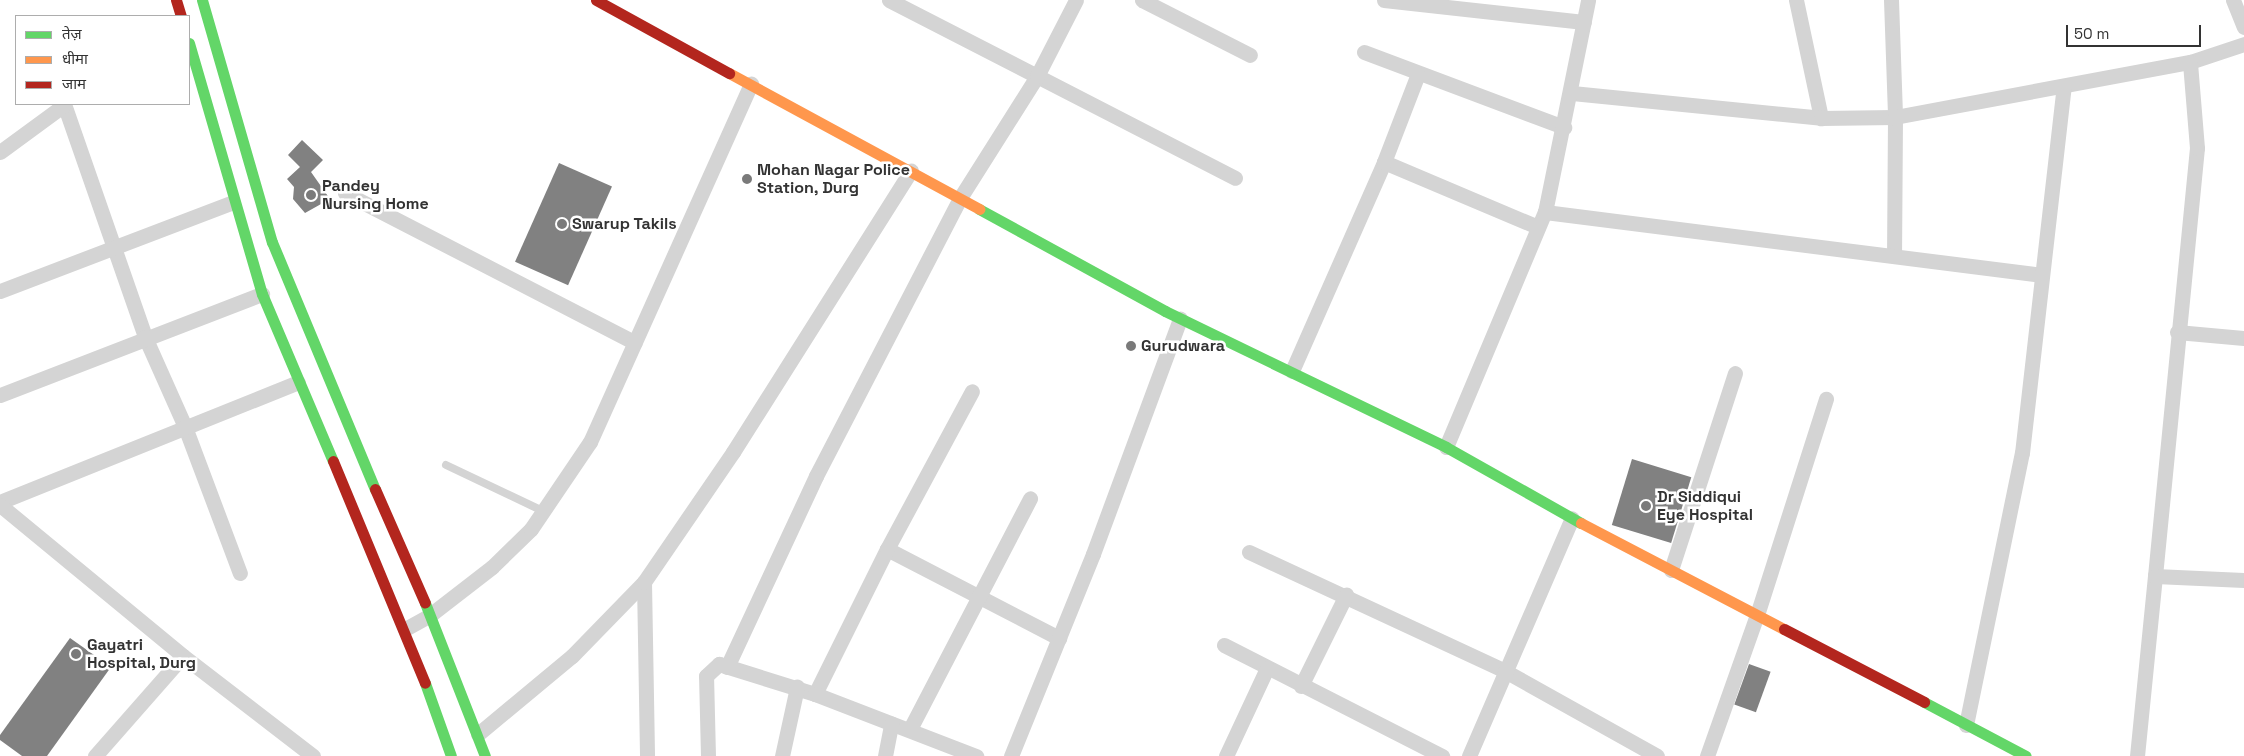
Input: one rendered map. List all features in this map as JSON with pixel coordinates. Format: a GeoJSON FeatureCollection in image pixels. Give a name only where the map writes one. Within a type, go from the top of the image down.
{"type":"FeatureCollection","features":[{"type":"Feature","properties":{"kind":"street"},"geometry":{"type":"LineString","coordinates":[[176,0],[181,15]]}},
{"type":"Feature","properties":{"kind":"street"},"geometry":{"type":"LineString","coordinates":[[202,0],[272,242],[310,338],[430,615],[485,756]]}},
{"type":"Feature","properties":{"kind":"street"},"geometry":{"type":"LineString","coordinates":[[596,0],[1210,335],[1292,371],[1446,447],[1572,518],[2026,756]]}},
{"type":"Feature","properties":{"kind":"street"},"geometry":{"type":"LineString","coordinates":[[889,0],[1235,178]]}},
{"type":"Feature","properties":{"kind":"street"},"geometry":{"type":"LineString","coordinates":[[727,667],[816,476],[960,198],[1037,76],[1076,0]]}},
{"type":"Feature","properties":{"kind":"street"},"geometry":{"type":"LineString","coordinates":[[1142,0],[1250,55]]}},
{"type":"Feature","properties":{"kind":"street"},"geometry":{"type":"LineString","coordinates":[[1384,0],[1584,22]]}},
{"type":"Feature","properties":{"kind":"street"},"geometry":{"type":"LineString","coordinates":[[1446,447],[1545,212],[1572,93],[1588,0]]}},
{"type":"Feature","properties":{"kind":"street"},"geometry":{"type":"LineString","coordinates":[[1796,0],[1821,118]]}},
{"type":"Feature","properties":{"kind":"street"},"geometry":{"type":"LineString","coordinates":[[1890,0],[1895,117],[1894,255]]}},
{"type":"Feature","properties":{"kind":"street"},"geometry":{"type":"LineString","coordinates":[[2233,0],[2244,27]]}},
{"type":"Feature","properties":{"kind":"street"},"geometry":{"type":"LineString","coordinates":[[1572,93],[1821,118],[1895,117],[2190,62],[2244,44]]}},
{"type":"Feature","properties":{"kind":"street"},"geometry":{"type":"LineString","coordinates":[[190,47],[233,202],[262,294],[405,630],[450,756]]}},
{"type":"Feature","properties":{"kind":"street"},"geometry":{"type":"LineString","coordinates":[[1364,52],[1418,74],[1564,127]]}},
{"type":"Feature","properties":{"kind":"street"},"geometry":{"type":"LineString","coordinates":[[2137,756],[2177,332],[2197,148],[2190,62]]}},
{"type":"Feature","properties":{"kind":"street"},"geometry":{"type":"LineString","coordinates":[[1292,371],[1384,162],[1418,74]]}},
{"type":"Feature","properties":{"kind":"street"},"geometry":{"type":"LineString","coordinates":[[405,630],[430,615],[492,567],[531,529],[590,442],[751,84]]}},
{"type":"Feature","properties":{"kind":"street"},"geometry":{"type":"LineString","coordinates":[[1966,725],[2022,452],[2064,86]]}},
{"type":"Feature","properties":{"kind":"street"},"geometry":{"type":"LineString","coordinates":[[0,152],[63,105]]}},
{"type":"Feature","properties":{"kind":"street"},"geometry":{"type":"LineString","coordinates":[[64,105],[145,337],[185,428],[240,573]]}},
{"type":"Feature","properties":{"kind":"street"},"geometry":{"type":"LineString","coordinates":[[1384,162],[1538,227]]}},
{"type":"Feature","properties":{"kind":"street"},"geometry":{"type":"LineString","coordinates":[[478,734],[572,656],[644,582],[733,452],[910,170]]}},
{"type":"Feature","properties":{"kind":"street"},"geometry":{"type":"LineString","coordinates":[[345,193],[635,343]]}},
{"type":"Feature","properties":{"kind":"street"},"geometry":{"type":"LineString","coordinates":[[0,291],[114,245],[233,202]]}},
{"type":"Feature","properties":{"kind":"street"},"geometry":{"type":"LineString","coordinates":[[1545,212],[2042,275]]}},
{"type":"Feature","properties":{"kind":"street"},"geometry":{"type":"LineString","coordinates":[[0,395],[145,337],[262,294]]}},
{"type":"Feature","properties":{"kind":"street"},"geometry":{"type":"LineString","coordinates":[[1011,756],[1059,638],[1180,319]]}},
{"type":"Feature","properties":{"kind":"street"},"geometry":{"type":"LineString","coordinates":[[2177,332],[2244,338]]}},
{"type":"Feature","properties":{"kind":"street"},"geometry":{"type":"LineString","coordinates":[[1671,570],[1734,373]]}},
{"type":"Feature","properties":{"kind":"street"},"geometry":{"type":"LineString","coordinates":[[298,382],[0,504],[183,656],[313,756]]}},
{"type":"Feature","properties":{"kind":"street"},"geometry":{"type":"LineString","coordinates":[[815,694],[887,549],[972,391]]}},
{"type":"Feature","properties":{"kind":"street"},"geometry":{"type":"LineString","coordinates":[[1707,756],[1757,615],[1826,399]]}},
{"type":"Feature","properties":{"kind":"street"},"geometry":{"type":"LineString","coordinates":[[910,729],[977,596],[1030,498]]}},
{"type":"Feature","properties":{"kind":"street"},"geometry":{"type":"LineString","coordinates":[[1469,756],[1572,518]]}},
{"type":"Feature","properties":{"kind":"street"},"geometry":{"type":"LineString","coordinates":[[887,549],[1059,638]]}},
{"type":"Feature","properties":{"kind":"street"},"geometry":{"type":"LineString","coordinates":[[1249,552],[1346,595],[1505,671],[1658,756]]}},
{"type":"Feature","properties":{"kind":"street"},"geometry":{"type":"LineString","coordinates":[[2155,576],[2244,580]]}},
{"type":"Feature","properties":{"kind":"street"},"geometry":{"type":"LineString","coordinates":[[644,582],[647,756]]}},
{"type":"Feature","properties":{"kind":"street"},"geometry":{"type":"LineString","coordinates":[[1300,686],[1346,595]]}},
{"type":"Feature","properties":{"kind":"street"},"geometry":{"type":"LineString","coordinates":[[1224,645],[1300,686],[1442,756]]}},
{"type":"Feature","properties":{"kind":"street"},"geometry":{"type":"LineString","coordinates":[[95,756],[183,656]]}},
{"type":"Feature","properties":{"kind":"street"},"geometry":{"type":"LineString","coordinates":[[708,756],[706,676],[711,668],[719,664],[797,687],[976,756]]}},
{"type":"Feature","properties":{"kind":"street"},"geometry":{"type":"LineString","coordinates":[[1228,755],[1267,668]]}},
{"type":"Feature","properties":{"kind":"street"},"geometry":{"type":"LineString","coordinates":[[782,756],[797,687]]}},
{"type":"Feature","properties":{"kind":"street"},"geometry":{"type":"LineString","coordinates":[[885,756],[891,724]]}},
{"type":"Feature","properties":{"kind":"lane"},"geometry":{"type":"LineString","coordinates":[[446,465],[543,511]]}},
{"type":"Feature","properties":{"kind":"building"},"geometry":{"type":"Polygon","coordinates":[[[302,140],[323,160],[311,172],[330,199],[305,213],[293,199],[294,187],[287,179],[300,167],[288,155],[302,140]]]}},
{"type":"Feature","properties":{"kind":"building","name":"Swarup Takils"},"geometry":{"type":"Polygon","coordinates":[[[559,163],[612,187],[568,285],[515,262],[559,163]]]}},
{"type":"Feature","properties":{"kind":"building"},"geometry":{"type":"Polygon","coordinates":[[[1632,459],[1691,477],[1671,543],[1612,525],[1632,459]]]}},
{"type":"Feature","properties":{"kind":"building"},"geometry":{"type":"Polygon","coordinates":[[[70,638],[111,667],[47,756],[22,756],[0,740],[0,735],[70,638]]]}},
{"type":"Feature","properties":{"kind":"building"},"geometry":{"type":"Polygon","coordinates":[[[1749,664],[1771,672],[1756,712],[1734,704],[1749,664]]]}},
{"type":"Feature","properties":{"kind":"traffic: fast"},"geometry":{"type":"LineString","coordinates":[[202,0],[272,242],[375,489]]}},
{"type":"Feature","properties":{"kind":"traffic: fast"},"geometry":{"type":"LineString","coordinates":[[190,46],[262,294],[333,461]]}},
{"type":"Feature","properties":{"kind":"traffic: fast"},"geometry":{"type":"LineString","coordinates":[[979,209],[1165,311],[1446,447],[1581,523]]}},
{"type":"Feature","properties":{"kind":"traffic: fast"},"geometry":{"type":"LineString","coordinates":[[425,603],[485,756]]}},
{"type":"Feature","properties":{"kind":"traffic: fast"},"geometry":{"type":"LineString","coordinates":[[425,683],[451,756]]}},
{"type":"Feature","properties":{"kind":"traffic: fast"},"geometry":{"type":"LineString","coordinates":[[1924,702],[2026,756]]}},
{"type":"Feature","properties":{"kind":"traffic: slow"},"geometry":{"type":"LineString","coordinates":[[729,73],[979,209]]}},
{"type":"Feature","properties":{"kind":"traffic: slow"},"geometry":{"type":"LineString","coordinates":[[1581,523],[1784,629]]}},
{"type":"Feature","properties":{"kind":"traffic: jam"},"geometry":{"type":"LineString","coordinates":[[176,0],[181,15]]}},
{"type":"Feature","properties":{"kind":"traffic: jam"},"geometry":{"type":"LineString","coordinates":[[596,0],[729,73]]}},
{"type":"Feature","properties":{"kind":"traffic: jam"},"geometry":{"type":"LineString","coordinates":[[333,461],[425,683]]}},
{"type":"Feature","properties":{"kind":"traffic: jam"},"geometry":{"type":"LineString","coordinates":[[375,489],[425,603]]}},
{"type":"Feature","properties":{"kind":"traffic: jam"},"geometry":{"type":"LineString","coordinates":[[1784,629],[1924,702]]}},
{"type":"Feature","properties":{"kind":"place","name":"Mohan Nagar Police Station, Durg"},"geometry":{"type":"Point","coordinates":[747,179]}},
{"type":"Feature","properties":{"kind":"place","name":"Pandey Nursing Home"},"geometry":{"type":"Point","coordinates":[311,195]}},
{"type":"Feature","properties":{"kind":"place","name":"Swarup Takils"},"geometry":{"type":"Point","coordinates":[562,224]}},
{"type":"Feature","properties":{"kind":"place","name":"Gurudwara"},"geometry":{"type":"Point","coordinates":[1131,346]}},
{"type":"Feature","properties":{"kind":"place","name":"Dr Siddiqui Eye Hospital"},"geometry":{"type":"Point","coordinates":[1646,506]}},
{"type":"Feature","properties":{"kind":"place","name":"Gayatri Hospital, Durg"},"geometry":{"type":"Point","coordinates":[76,654]}}]}
